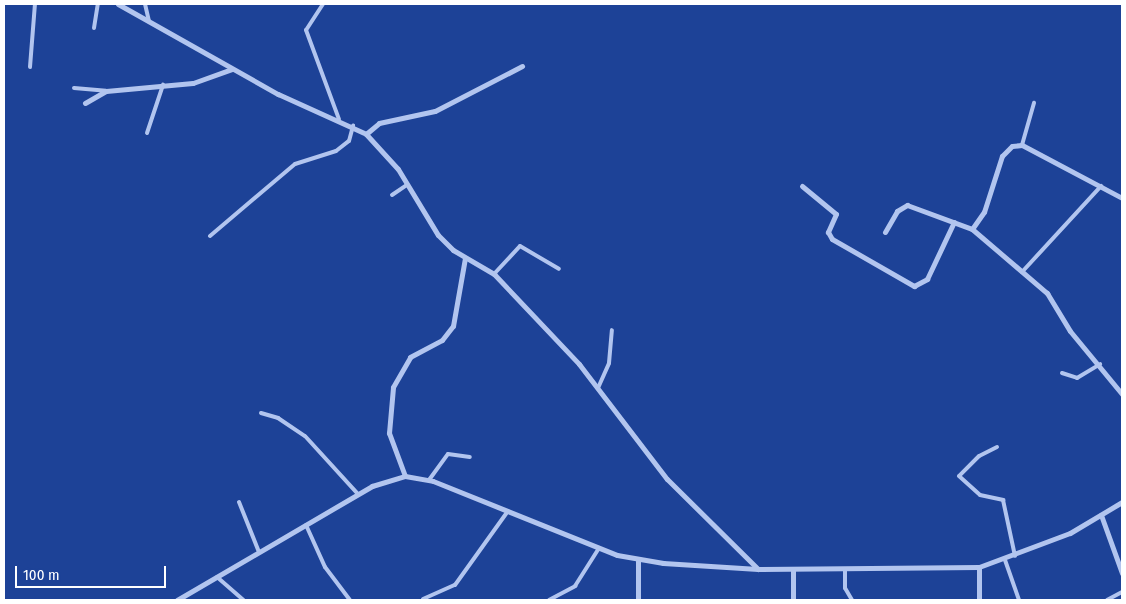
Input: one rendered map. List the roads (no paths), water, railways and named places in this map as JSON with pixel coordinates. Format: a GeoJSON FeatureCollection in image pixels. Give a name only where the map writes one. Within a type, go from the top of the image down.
{"type":"FeatureCollection","features":[{"type":"Feature","properties":{"kind":"street"},"geometry":{"type":"LineString","coordinates":[[118,4],[278,94],[340,119],[366,134],[392,162],[430,226],[465,258],[494,274],[598,388],[666,479],[758,569]]}},
{"type":"Feature","properties":{"kind":"street"},"geometry":{"type":"LineString","coordinates":[[366,134],[378,123],[435,111],[522,66]]}},
{"type":"Feature","properties":{"kind":"street"},"geometry":{"type":"LineString","coordinates":[[85,104],[106,91],[212,79],[232,68]]}},
{"type":"Feature","properties":{"kind":"street"},"geometry":{"type":"LineString","coordinates":[[972,229],[984,212],[1002,156],[1022,145],[1122,198]]}},
{"type":"Feature","properties":{"kind":"street"},"geometry":{"type":"LineString","coordinates":[[802,186],[836,214],[828,232],[832,239],[914,286],[927,279],[954,222]]}},
{"type":"Feature","properties":{"kind":"street"},"geometry":{"type":"LineString","coordinates":[[885,232],[897,211],[907,205],[972,229],[1052,299],[1070,331],[1100,364],[1122,394]]}},
{"type":"Feature","properties":{"kind":"street"},"geometry":{"type":"LineString","coordinates":[[405,476],[390,432],[396,375],[410,358],[448,334],[465,258]]}},
{"type":"Feature","properties":{"kind":"street"},"geometry":{"type":"LineString","coordinates":[[177,600],[358,494],[405,476],[429,480],[599,548],[638,561],[758,569],[979,567],[1015,556],[1101,515],[1122,502]]}},
{"type":"Feature","properties":{"kind":"street"},"geometry":{"type":"LineString","coordinates":[[1101,515],[1122,573]]}},
{"type":"Feature","properties":{"kind":"street"},"geometry":{"type":"LineString","coordinates":[[638,561],[638,600]]}},
{"type":"Feature","properties":{"kind":"street"},"geometry":{"type":"LineString","coordinates":[[979,567],[980,600]]}},
{"type":"Feature","properties":{"kind":"street"},"geometry":{"type":"LineString","coordinates":[[793,569],[793,600]]}},
{"type":"Feature","properties":{"kind":"lane"},"geometry":{"type":"LineString","coordinates":[[30,66],[35,4]]}},
{"type":"Feature","properties":{"kind":"lane"},"geometry":{"type":"LineString","coordinates":[[94,28],[98,4]]}},
{"type":"Feature","properties":{"kind":"lane"},"geometry":{"type":"LineString","coordinates":[[145,4],[150,21]]}},
{"type":"Feature","properties":{"kind":"lane"},"geometry":{"type":"LineString","coordinates":[[323,4],[306,30],[340,119]]}},
{"type":"Feature","properties":{"kind":"lane"},"geometry":{"type":"LineString","coordinates":[[147,133],[163,85]]}},
{"type":"Feature","properties":{"kind":"lane"},"geometry":{"type":"LineString","coordinates":[[74,88],[106,91]]}},
{"type":"Feature","properties":{"kind":"lane"},"geometry":{"type":"LineString","coordinates":[[1022,145],[1034,103]]}},
{"type":"Feature","properties":{"kind":"lane"},"geometry":{"type":"LineString","coordinates":[[210,236],[294,164],[336,151],[349,141],[353,126]]}},
{"type":"Feature","properties":{"kind":"lane"},"geometry":{"type":"LineString","coordinates":[[392,195],[406,185]]}},
{"type":"Feature","properties":{"kind":"lane"},"geometry":{"type":"LineString","coordinates":[[1022,272],[1101,186]]}},
{"type":"Feature","properties":{"kind":"lane"},"geometry":{"type":"LineString","coordinates":[[494,274],[520,246],[559,269]]}},
{"type":"Feature","properties":{"kind":"lane"},"geometry":{"type":"LineString","coordinates":[[598,388],[609,363],[612,330]]}},
{"type":"Feature","properties":{"kind":"lane"},"geometry":{"type":"LineString","coordinates":[[1062,373],[1077,378],[1100,364]]}},
{"type":"Feature","properties":{"kind":"lane"},"geometry":{"type":"LineString","coordinates":[[260,413],[278,418],[305,436],[358,494]]}},
{"type":"Feature","properties":{"kind":"lane"},"geometry":{"type":"LineString","coordinates":[[997,447],[979,456],[959,476],[980,495],[1003,500],[1015,556]]}},
{"type":"Feature","properties":{"kind":"lane"},"geometry":{"type":"LineString","coordinates":[[429,480],[448,454],[470,457]]}},
{"type":"Feature","properties":{"kind":"lane"},"geometry":{"type":"LineString","coordinates":[[238,502],[259,552]]}},
{"type":"Feature","properties":{"kind":"lane"},"geometry":{"type":"LineString","coordinates":[[424,599],[455,585],[508,511]]}},
{"type":"Feature","properties":{"kind":"lane"},"geometry":{"type":"LineString","coordinates":[[306,525],[325,567],[350,600]]}},
{"type":"Feature","properties":{"kind":"lane"},"geometry":{"type":"LineString","coordinates":[[549,600],[575,586],[599,548]]}},
{"type":"Feature","properties":{"kind":"lane"},"geometry":{"type":"LineString","coordinates":[[1005,560],[1019,600]]}},
{"type":"Feature","properties":{"kind":"lane"},"geometry":{"type":"LineString","coordinates":[[845,569],[845,588],[852,600]]}},
{"type":"Feature","properties":{"kind":"lane"},"geometry":{"type":"LineString","coordinates":[[217,577],[243,600]]}},
{"type":"Feature","properties":{"kind":"lane"},"geometry":{"type":"LineString","coordinates":[[1107,600],[1122,592]]}}]}
